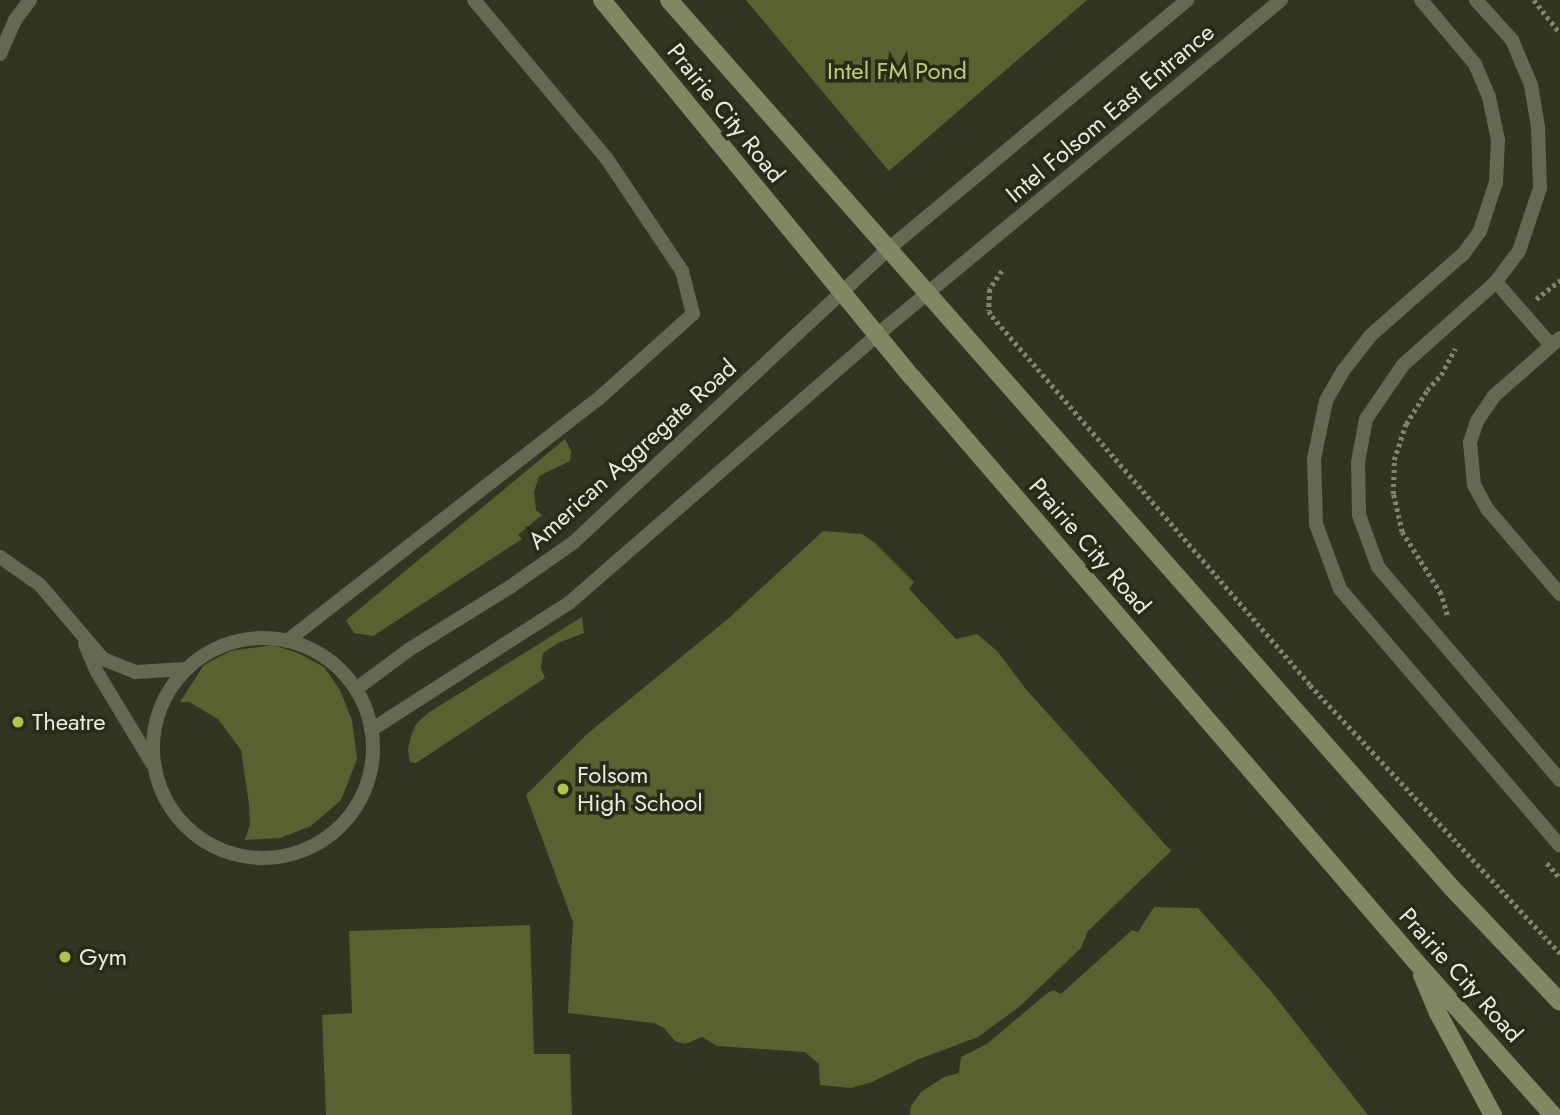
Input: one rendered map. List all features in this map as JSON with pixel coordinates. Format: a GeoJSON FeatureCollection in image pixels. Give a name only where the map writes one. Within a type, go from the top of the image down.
{"type":"FeatureCollection","features":[{"type":"Feature","properties":{"kind":"main road","name":"Prairie City Road"},"geometry":{"type":"LineString","coordinates":[[602,0],[841,293],[1417,963],[1553,1115]]}},
{"type":"Feature","properties":{"kind":"main road","name":"Prairie City Road"},"geometry":{"type":"LineString","coordinates":[[669,0],[887,251],[1451,887],[1560,1002]]}},
{"type":"Feature","properties":{"kind":"main road"},"geometry":{"type":"LineString","coordinates":[[1417,963],[1438,1013],[1493,1115]]}},
{"type":"Feature","properties":{"kind":"lane"},"geometry":{"type":"LineString","coordinates":[[0,54],[15,20],[30,0]]}},
{"type":"Feature","properties":{"kind":"lane"},"geometry":{"type":"LineString","coordinates":[[287,641],[597,400],[693,314],[682,271],[607,159],[474,0]]}},
{"type":"Feature","properties":{"kind":"lane","name":"American Aggregate Road"},"geometry":{"type":"LineString","coordinates":[[356,690],[410,649],[510,587],[575,542],[887,251],[1186,0]]}},
{"type":"Feature","properties":{"kind":"lane","name":"Intel Folsom East Entrance"},"geometry":{"type":"LineString","coordinates":[[371,730],[569,603],[877,335],[1280,0]]}},
{"type":"Feature","properties":{"kind":"lane"},"geometry":{"type":"LineString","coordinates":[[1421,0],[1475,64],[1489,97],[1498,140],[1496,181],[1480,231],[1463,254],[1371,335],[1343,371],[1326,401],[1314,459],[1316,524],[1340,589],[1560,846]]}},
{"type":"Feature","properties":{"kind":"lane"},"geometry":{"type":"LineString","coordinates":[[1476,0],[1512,40],[1531,85],[1538,127],[1540,188],[1519,251],[1496,282],[1404,365],[1366,419],[1358,462],[1359,515],[1378,567],[1560,780]]}},
{"type":"Feature","properties":{"kind":"lane"},"geometry":{"type":"LineString","coordinates":[[1496,282],[1522,312],[1556,342],[1494,396],[1477,421],[1469,442],[1474,485],[1488,510],[1560,594]]}},
{"type":"Feature","properties":{"kind":"lane"},"geometry":{"type":"LineString","coordinates":[[0,557],[40,585],[103,659],[135,672],[187,669]]}},
{"type":"Feature","properties":{"kind":"lane"},"geometry":{"type":"LineString","coordinates":[[81,633],[97,672],[155,767],[169,805],[196,835],[233,854],[274,857],[313,846],[345,822],[356,807],[370,772],[371,730],[356,690],[326,659],[287,641],[266,638],[224,646],[187,669],[168,694],[156,724],[155,767]]}},
{"type":"Feature","properties":{"kind":"path"},"geometry":{"type":"LineString","coordinates":[[1534,0],[1560,33]]}},
{"type":"Feature","properties":{"kind":"path"},"geometry":{"type":"LineString","coordinates":[[1002,271],[990,289],[989,311],[992,317],[1310,685],[1560,953]]}},
{"type":"Feature","properties":{"kind":"path"},"geometry":{"type":"LineString","coordinates":[[1522,312],[1560,280]]}},
{"type":"Feature","properties":{"kind":"green space","name":"Intel FM Pond"},"geometry":{"type":"Polygon","coordinates":[[[746,0],[1087,0],[889,171],[746,0]]]}},
{"type":"Feature","properties":{"kind":"green space"},"geometry":{"type":"Polygon","coordinates":[[[565,439],[571,451],[570,461],[539,476],[534,492],[536,510],[542,515],[518,535],[522,539],[373,636],[354,633],[346,620],[565,439]]]}},
{"type":"Feature","properties":{"kind":"green space"},"geometry":{"type":"Polygon","coordinates":[[[823,531],[862,534],[875,543],[914,582],[909,589],[956,639],[977,634],[997,651],[1025,688],[1171,851],[1088,931],[1081,948],[1019,1007],[978,1037],[919,1059],[872,1082],[851,1088],[820,1085],[819,1064],[805,1052],[717,1046],[702,1037],[685,1044],[675,1041],[664,1028],[654,1023],[568,1013],[573,922],[526,795],[586,735],[729,618],[823,531]]]}},
{"type":"Feature","properties":{"kind":"green space"},"geometry":{"type":"Polygon","coordinates":[[[582,617],[584,633],[558,643],[543,653],[541,668],[545,678],[416,763],[410,762],[408,750],[411,736],[416,724],[428,713],[582,617]]]}},
{"type":"Feature","properties":{"kind":"green space"},"geometry":{"type":"Polygon","coordinates":[[[273,645],[298,653],[324,667],[340,690],[352,720],[357,759],[341,800],[311,826],[280,838],[245,840],[250,824],[241,750],[218,719],[189,702],[180,702],[204,665],[230,651],[273,645]]]}},
{"type":"Feature","properties":{"kind":"green space"},"geometry":{"type":"Polygon","coordinates":[[[1154,907],[1198,908],[1270,990],[1368,1115],[910,1115],[911,1106],[921,1092],[944,1077],[959,1073],[961,1057],[987,1044],[1046,994],[1053,990],[1061,994],[1132,930],[1138,932],[1154,907]]]}},
{"type":"Feature","properties":{"kind":"green space"},"geometry":{"type":"Polygon","coordinates":[[[530,925],[534,1054],[570,1054],[572,1115],[326,1115],[322,1015],[352,1013],[349,931],[530,925]]]}},
{"type":"Feature","properties":{"kind":"place","name":"Theatre"},"geometry":{"type":"Point","coordinates":[18,722]}},
{"type":"Feature","properties":{"kind":"place","name":"Folsom High School"},"geometry":{"type":"Point","coordinates":[563,789]}},
{"type":"Feature","properties":{"kind":"place","name":"Gym"},"geometry":{"type":"Point","coordinates":[65,957]}}]}
